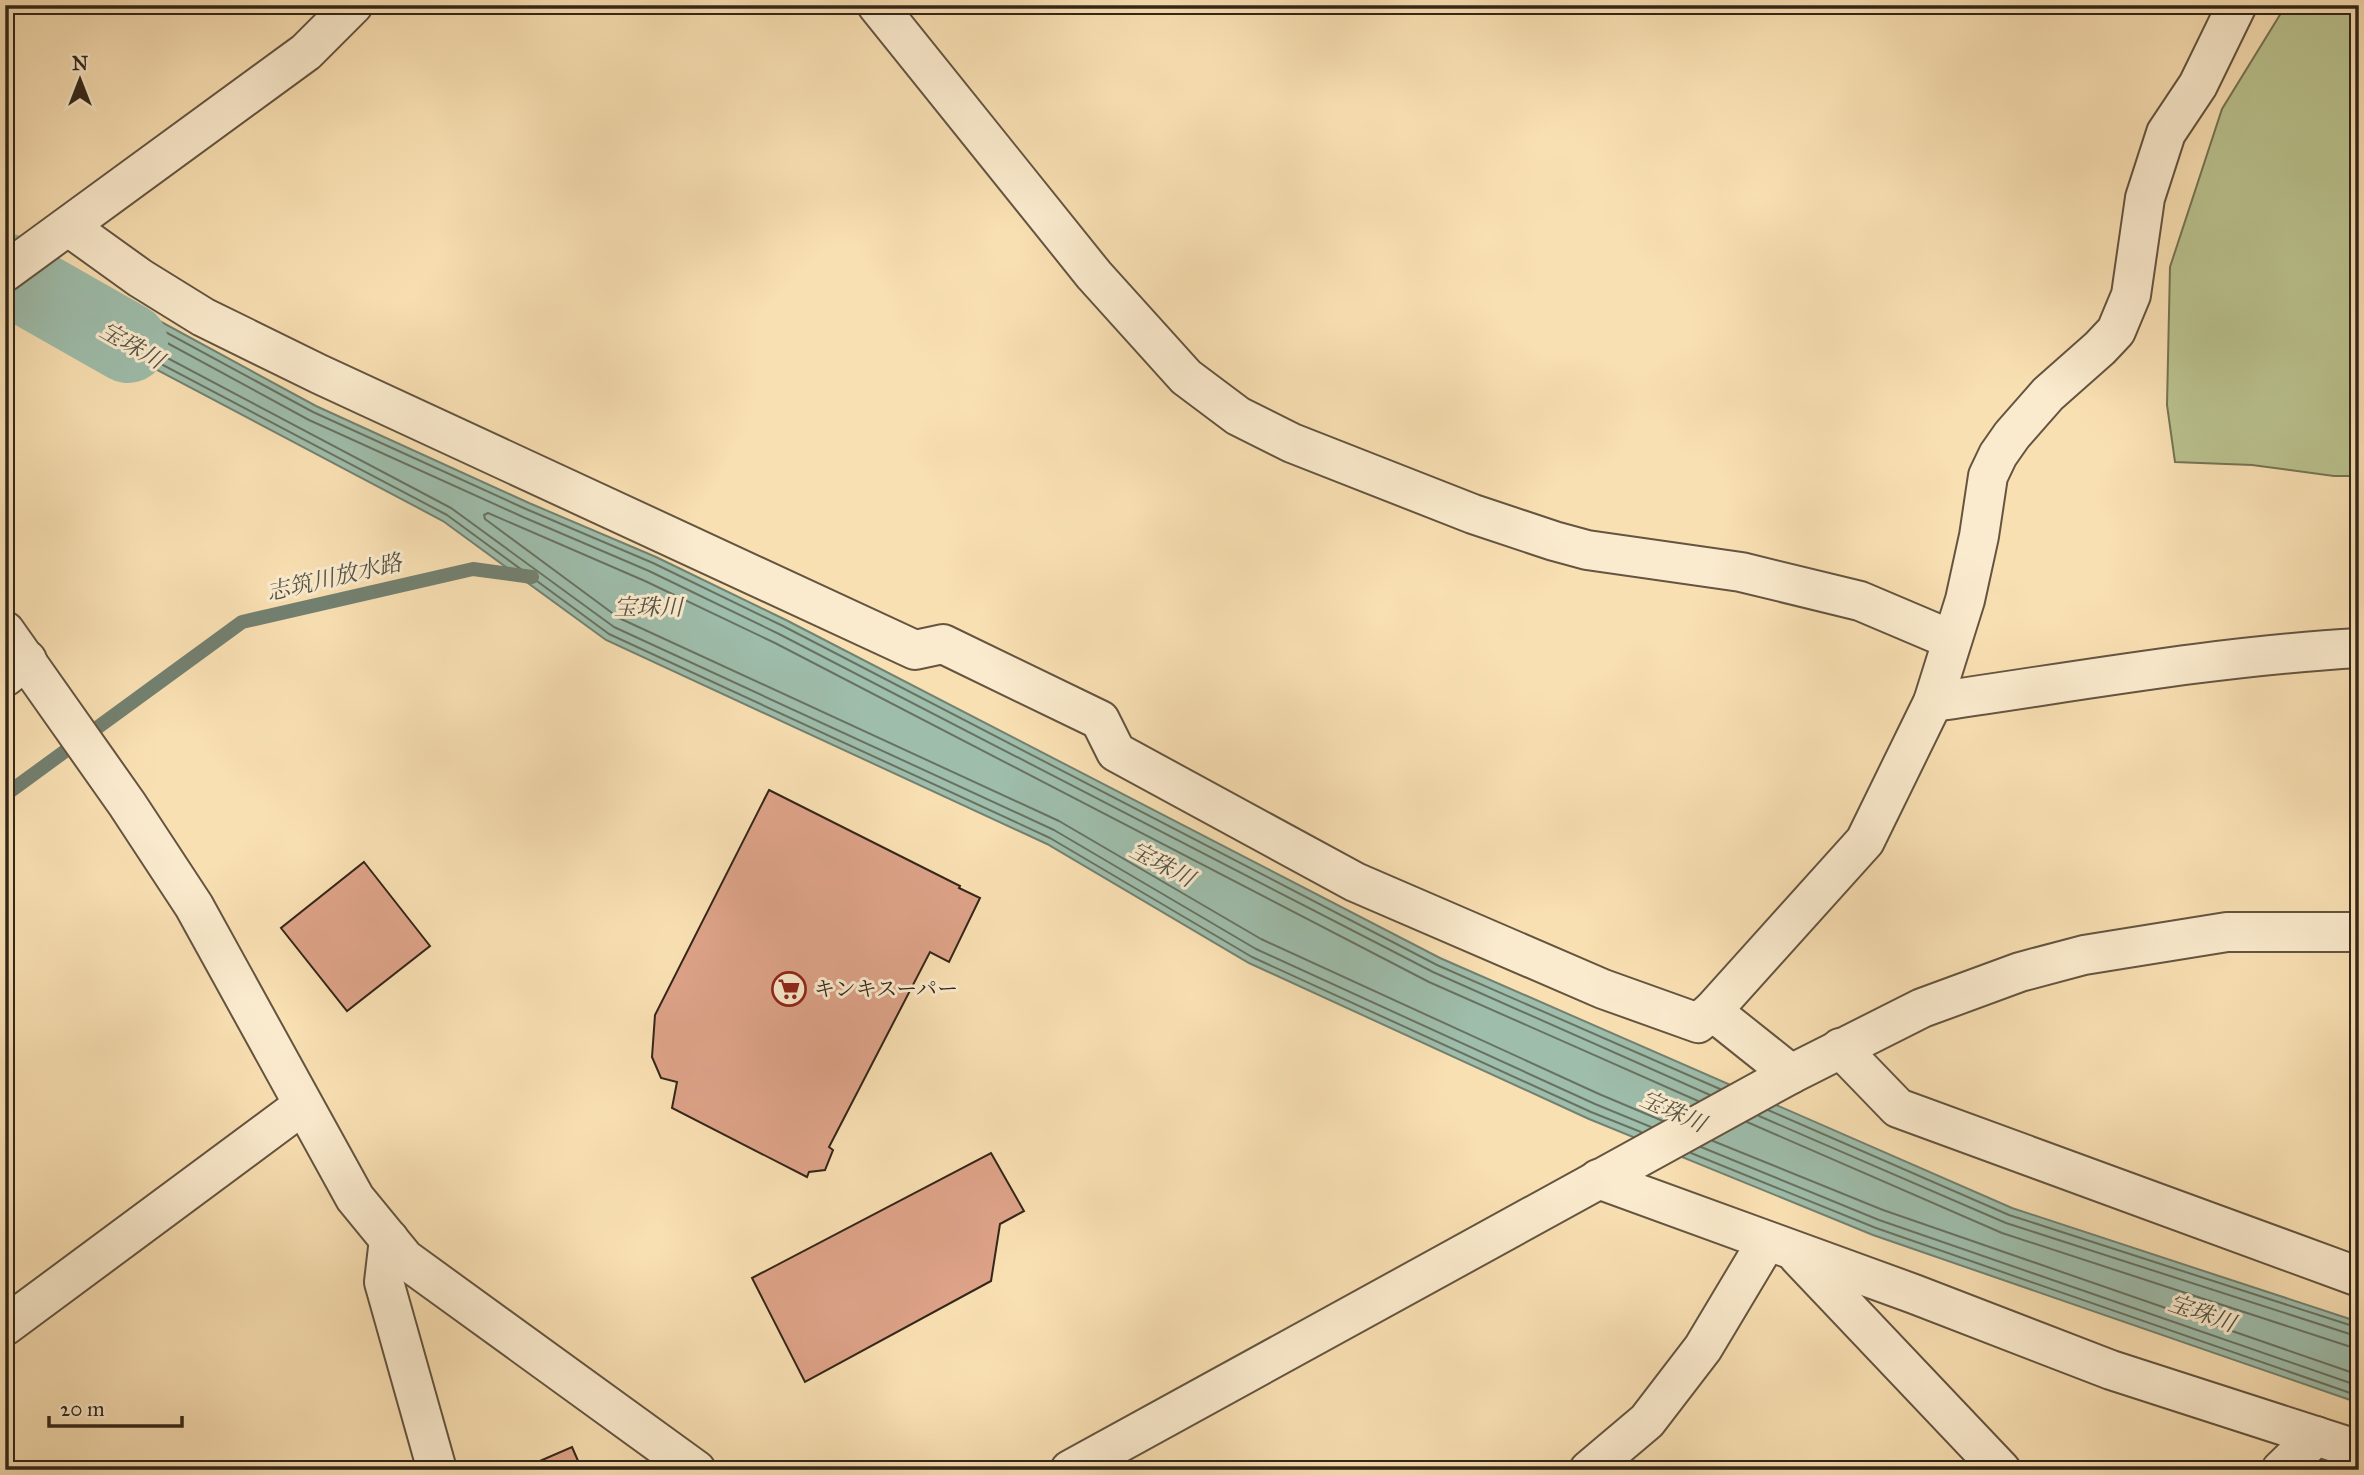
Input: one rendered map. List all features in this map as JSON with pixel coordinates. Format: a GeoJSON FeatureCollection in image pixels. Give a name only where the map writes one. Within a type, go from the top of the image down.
{"type":"FeatureCollection","features":[{"type":"Feature","properties":{"kind":"street"},"geometry":{"type":"LineString","coordinates":[[5,272],[306,52],[353,5]]}},
{"type":"Feature","properties":{"kind":"street"},"geometry":{"type":"LineString","coordinates":[[877,5],[1094,275],[1186,377],[1238,416],[1292,443],[1473,514],[1554,541],[1587,550],[1741,572],[1860,600],[1952,640]]}},
{"type":"Feature","properties":{"kind":"street"},"geometry":{"type":"LineString","coordinates":[[59,233],[203,317],[319,374],[915,650],[943,644],[1100,719],[1116,752],[1354,882],[1627,998],[1698,1023],[1712,1011],[1865,841],[1933,702],[1965,600],[1988,476],[2012,435],[2048,394],[2116,331],[2131,295],[2145,198],[2166,133],[2198,85],[2238,5]]}},
{"type":"Feature","properties":{"kind":"street"},"geometry":{"type":"LineString","coordinates":[[1933,702],[2239,659],[2359,648]]}},
{"type":"Feature","properties":{"kind":"street"},"geometry":{"type":"LineString","coordinates":[[19,662],[127,804],[194,906],[355,1198],[405,1259],[696,1470]]}},
{"type":"Feature","properties":{"kind":"street"},"geometry":{"type":"LineString","coordinates":[[1070,1470],[1791,1074],[1922,1008],[2020,972],[2084,955],[2227,932],[2359,932]]}},
{"type":"Feature","properties":{"kind":"street"},"geometry":{"type":"LineString","coordinates":[[1712,1011],[1791,1074]]}},
{"type":"Feature","properties":{"kind":"street"},"geometry":{"type":"LineString","coordinates":[[1840,1048],[1898,1108],[2359,1277]]}},
{"type":"Feature","properties":{"kind":"street"},"geometry":{"type":"LineString","coordinates":[[5,1326],[303,1105]]}},
{"type":"Feature","properties":{"kind":"street"},"geometry":{"type":"LineString","coordinates":[[1598,1179],[1914,1294],[2111,1370],[2359,1450]]}},
{"type":"Feature","properties":{"kind":"street"},"geometry":{"type":"LineString","coordinates":[[389,1239],[384,1282],[437,1470]]}},
{"type":"Feature","properties":{"kind":"street"},"geometry":{"type":"LineString","coordinates":[[1588,1470],[1647,1421],[1780,1245]]}},
{"type":"Feature","properties":{"kind":"street"},"geometry":{"type":"LineString","coordinates":[[1780,1245],[2001,1470]]}},
{"type":"Feature","properties":{"kind":"street"},"geometry":{"type":"LineString","coordinates":[[2281,1470],[2316,1436]]}},
{"type":"Feature","properties":{"kind":"green space"},"geometry":{"type":"Polygon","coordinates":[[[2286,5],[2359,5],[2359,476],[2334,476],[2252,465],[2175,462],[2167,405],[2170,267],[2222,109],[2286,5]]]}},
{"type":"Feature","properties":{"kind":"water","name":"宝珠川"},"geometry":{"type":"Polygon","coordinates":[[[62,268],[316,406],[529,503],[656,557],[786,620],[1440,958],[2012,1208],[2359,1322],[2359,1403],[1873,1235],[1589,1119],[1249,963],[1047,844],[606,640],[443,521],[17,296],[62,268]]]}},
{"type":"Feature","properties":{"kind":"building","name":"キンキスーパー"},"geometry":{"type":"Polygon","coordinates":[[[769,790],[980,898],[949,962],[930,952],[829,1147],[833,1150],[825,1170],[809,1172],[807,1177],[672,1108],[677,1082],[661,1078],[652,1057],[655,1015],[769,790]]]}},
{"type":"Feature","properties":{"kind":"building"},"geometry":{"type":"Polygon","coordinates":[[[364,862],[430,946],[347,1011],[281,928],[364,862]]]}},
{"type":"Feature","properties":{"kind":"building"},"geometry":{"type":"Polygon","coordinates":[[[991,1153],[1024,1211],[1000,1224],[991,1281],[805,1382],[752,1278],[991,1153]]]}},
{"type":"Feature","properties":{"kind":"building"},"geometry":{"type":"Polygon","coordinates":[[[572,1447],[582,1470],[519,1470],[572,1447]]]}},
{"type":"Feature","properties":{"kind":"waterway","name":"宝珠川"},"geometry":{"type":"LineString","coordinates":[[5,273],[128,343]]}},
{"type":"Feature","properties":{"kind":"waterway","name":"志筑川放水路"},"geometry":{"type":"LineString","coordinates":[[5,795],[242,622],[473,569],[532,577]]}},
{"type":"Feature","properties":{"kind":"place","name":"キンキスーパー"},"geometry":{"type":"Point","coordinates":[789,989]}}]}
